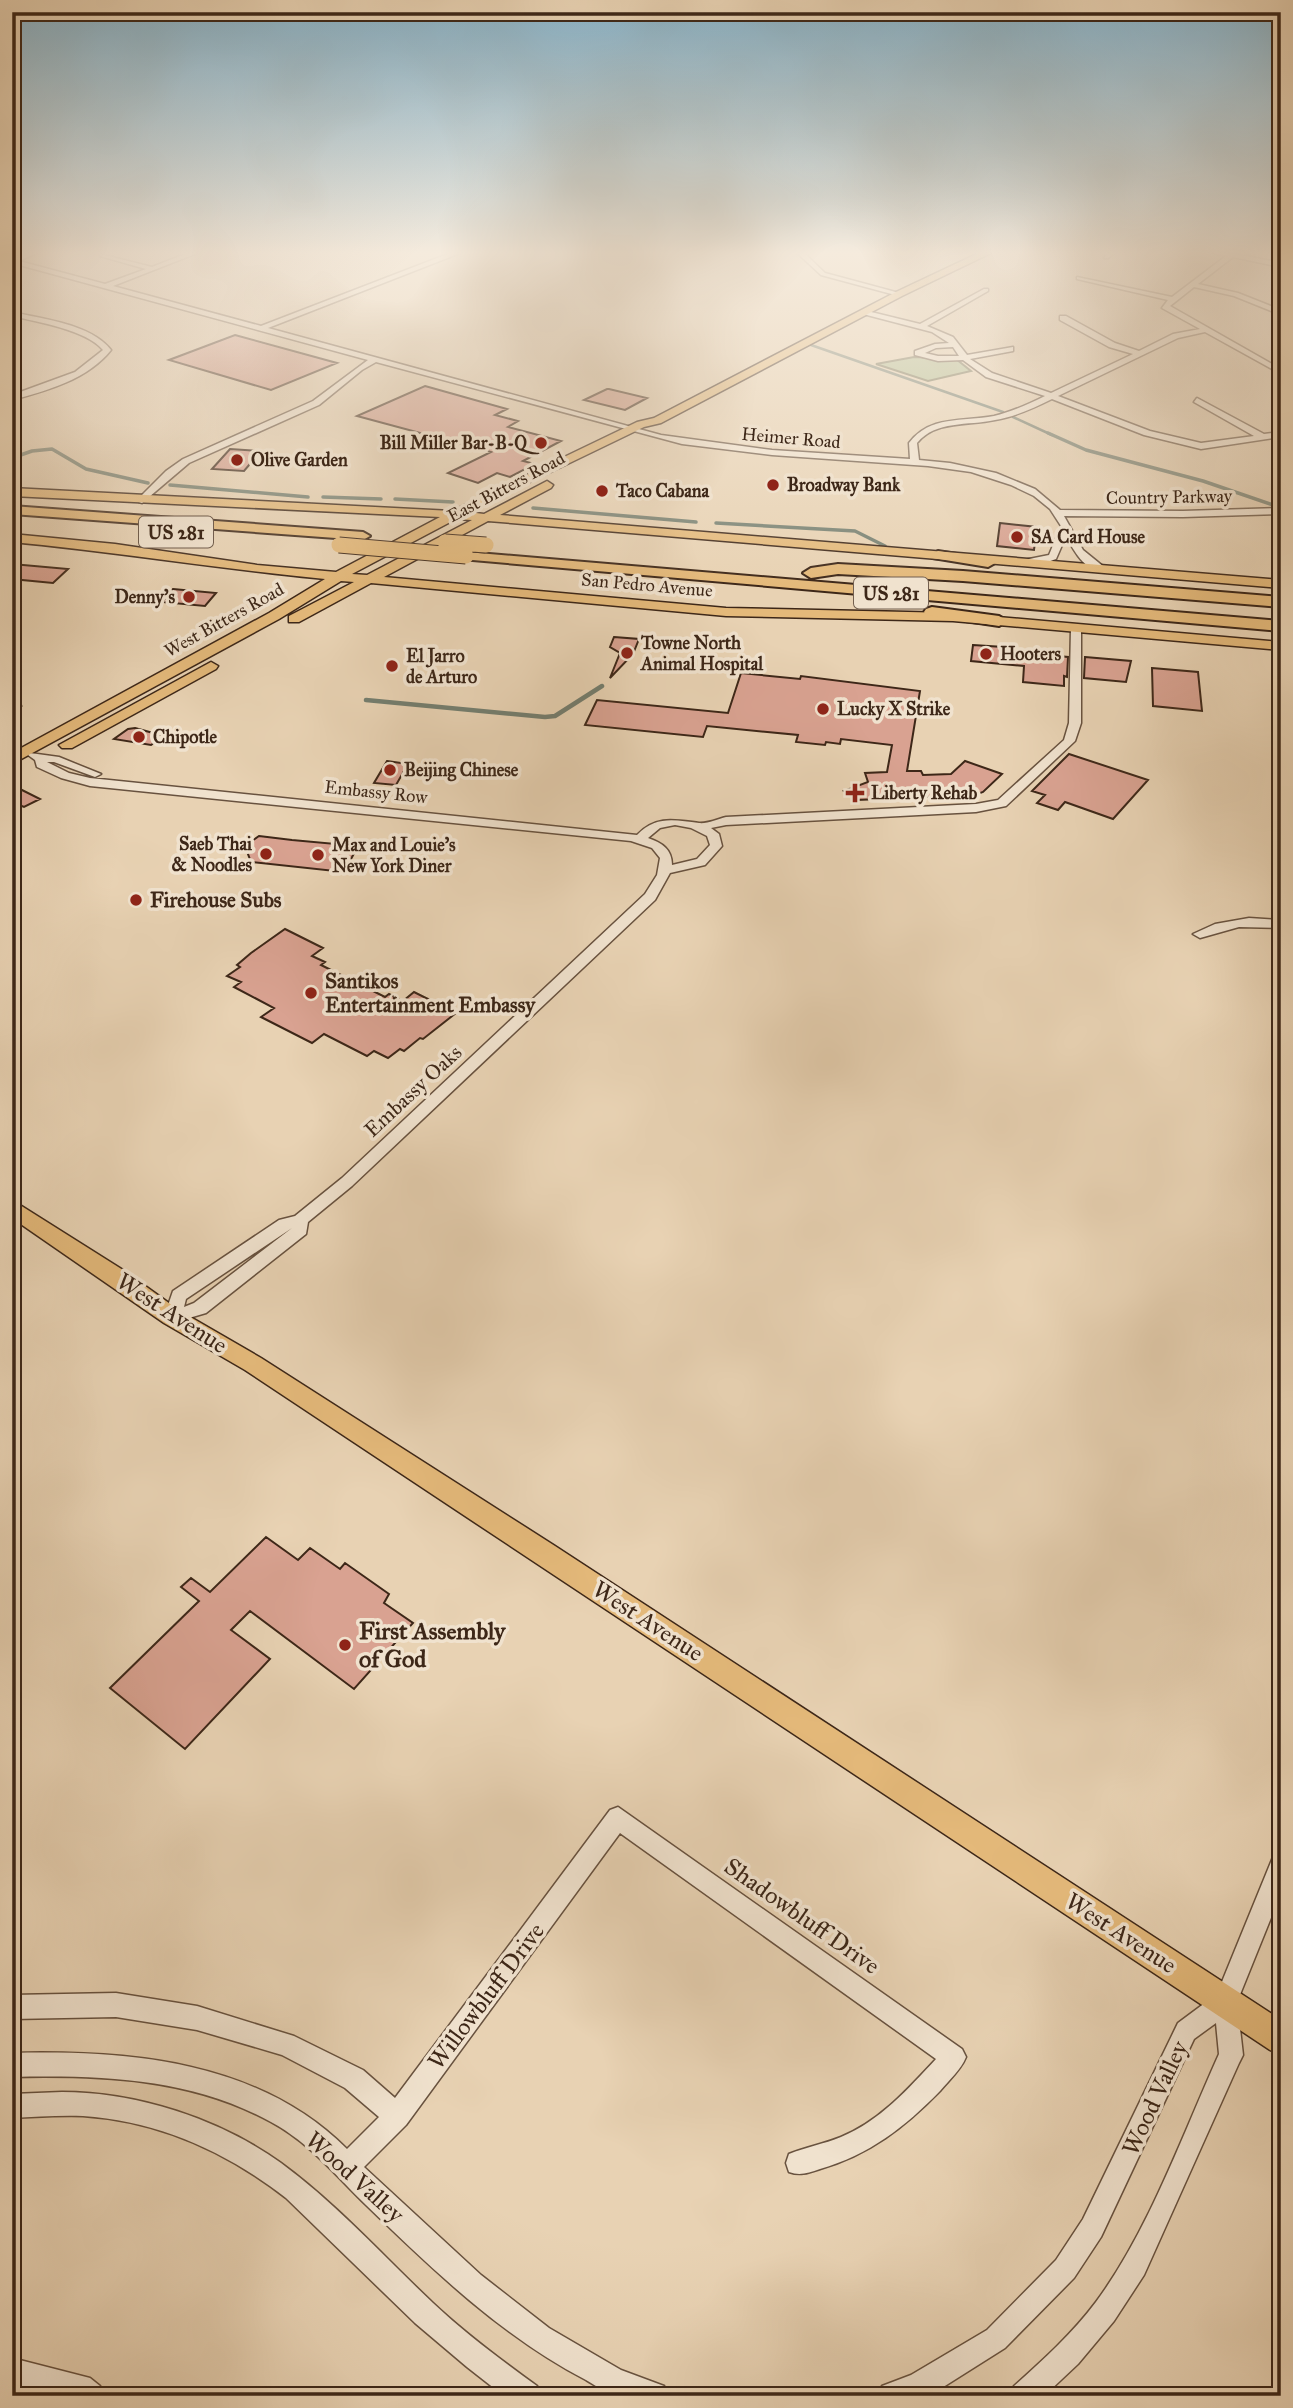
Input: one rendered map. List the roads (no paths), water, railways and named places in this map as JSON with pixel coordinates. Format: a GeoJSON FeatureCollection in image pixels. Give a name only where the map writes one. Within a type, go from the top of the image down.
{"type":"FeatureCollection","features":[{"type":"Feature","properties":{"kind":"highway"},"geometry":{"type":"LineString","coordinates":[[12,494],[226,526]]}},
{"type":"Feature","properties":{"kind":"highway","name":"US 281"},"geometry":{"type":"LineString","coordinates":[[12,510],[486,545],[1281,613]]}},
{"type":"Feature","properties":{"kind":"highway","name":"US 281"},"geometry":{"type":"LineString","coordinates":[[12,519],[1281,626]]}},
{"type":"Feature","properties":{"kind":"highway"},"geometry":{"type":"LineString","coordinates":[[937,555],[971,562],[1281,595]]}},
{"type":"Feature","properties":{"kind":"highway"},"geometry":{"type":"LineString","coordinates":[[500,559],[586,572],[999,621]]}},
{"type":"Feature","properties":{"kind":"highway"},"geometry":{"type":"LineString","coordinates":[[811,573],[838,569],[963,576],[1281,602]]}},
{"type":"Feature","properties":{"kind":"main road","name":"East Bitters Road"},"geometry":{"type":"LineString","coordinates":[[455,515],[630,429],[657,421],[769,362]]}},
{"type":"Feature","properties":{"kind":"main road","name":"East Bitters Road"},"geometry":{"type":"LineString","coordinates":[[369,579],[644,433],[657,421]]}},
{"type":"Feature","properties":{"kind":"main road"},"geometry":{"type":"LineString","coordinates":[[12,494],[398,510],[1281,584]]}},
{"type":"Feature","properties":{"kind":"main road"},"geometry":{"type":"LineString","coordinates":[[519,500],[517,508],[521,513],[542,522]]}},
{"type":"Feature","properties":{"kind":"main road"},"geometry":{"type":"LineString","coordinates":[[257,569],[314,569],[341,563],[411,527],[414,517],[398,510]]}},
{"type":"Feature","properties":{"kind":"main road","name":"West Bitters Road"},"geometry":{"type":"LineString","coordinates":[[19,755],[455,515]]}},
{"type":"Feature","properties":{"kind":"main road"},"geometry":{"type":"LineString","coordinates":[[473,589],[461,583],[429,579],[421,574],[421,568],[489,528],[542,522]]}},
{"type":"Feature","properties":{"kind":"main road","name":"San Pedro Avenue"},"geometry":{"type":"LineString","coordinates":[[12,538],[103,547],[257,569],[753,613],[918,615],[1281,646]]}},
{"type":"Feature","properties":{"kind":"main road"},"geometry":{"type":"LineString","coordinates":[[257,569],[282,574],[299,583],[302,594],[294,604]]}},
{"type":"Feature","properties":{"kind":"main road","name":"West Bitters Road"},"geometry":{"type":"LineString","coordinates":[[12,772],[41,759],[369,579]]}},
{"type":"Feature","properties":{"kind":"main road","name":"West Avenue"},"geometry":{"type":"LineString","coordinates":[[12,1208],[172,1317],[253,1364],[546,1554],[1281,2039]]}},
{"type":"Feature","properties":{"kind":"street"},"geometry":{"type":"LineString","coordinates":[[12,398],[78,373],[97,362]]}},
{"type":"Feature","properties":{"kind":"street"},"geometry":{"type":"LineString","coordinates":[[142,500],[177,465],[316,403],[335,391],[357,368],[368,362]]}},
{"type":"Feature","properties":{"kind":"street","name":"Heimer Road"},"geometry":{"type":"LineString","coordinates":[[387,362],[693,444],[839,458],[915,460],[961,467],[1001,478],[1037,494],[1059,513]]}},
{"type":"Feature","properties":{"kind":"street"},"geometry":{"type":"LineString","coordinates":[[971,362],[989,375],[1134,429],[1201,446],[1281,434]]}},
{"type":"Feature","properties":{"kind":"street"},"geometry":{"type":"LineString","coordinates":[[915,460],[913,443],[931,427],[1014,413],[1124,362]]}},
{"type":"Feature","properties":{"kind":"street"},"geometry":{"type":"LineString","coordinates":[[1263,362],[1281,372]]}},
{"type":"Feature","properties":{"kind":"street"},"geometry":{"type":"LineString","coordinates":[[1197,400],[1263,437]]}},
{"type":"Feature","properties":{"kind":"street","name":"Country Parkway"},"geometry":{"type":"LineString","coordinates":[[1059,513],[1281,511]]}},
{"type":"Feature","properties":{"kind":"street"},"geometry":{"type":"LineString","coordinates":[[1059,513],[1080,556],[1101,569]]}},
{"type":"Feature","properties":{"kind":"street"},"geometry":{"type":"LineString","coordinates":[[1027,562],[1040,562],[1053,557],[1065,528]]}},
{"type":"Feature","properties":{"kind":"street"},"geometry":{"type":"LineString","coordinates":[[701,827],[726,821],[976,808],[1002,803],[1069,741],[1075,723],[1076,628]]}},
{"type":"Feature","properties":{"kind":"street","name":"Embassy Row"},"geometry":{"type":"LineString","coordinates":[[19,755],[41,759],[41,765],[49,770],[90,782],[640,839]]}},
{"type":"Feature","properties":{"kind":"street"},"geometry":{"type":"LineString","coordinates":[[684,822],[713,834],[716,846],[711,855],[701,862],[667,870],[664,852],[654,843],[640,839],[653,827],[664,823],[684,822]]}},
{"type":"Feature","properties":{"kind":"street","name":"Embassy Oaks"},"geometry":{"type":"LineString","coordinates":[[172,1317],[200,1308],[300,1230],[300,1220],[347,1182],[650,897],[667,870]]}},
{"type":"Feature","properties":{"kind":"street"},"geometry":{"type":"LineString","coordinates":[[1200,934],[1220,925],[1246,921],[1281,924]]}},
{"type":"Feature","properties":{"kind":"street","name":"Shadowbluff Drive"},"geometry":{"type":"LineString","coordinates":[[618,1818],[954,2057],[899,2116],[879,2132],[834,2154],[799,2163]]}},
{"type":"Feature","properties":{"kind":"street","name":"Willowbluff Drive"},"geometry":{"type":"LineString","coordinates":[[347,2167],[397,2116],[618,1818]]}},
{"type":"Feature","properties":{"kind":"street"},"geometry":{"type":"LineString","coordinates":[[1024,2396],[1069,2355],[1105,2312],[1135,2266],[1231,2055],[1225,2002],[1281,1865]]}},
{"type":"Feature","properties":{"kind":"street","name":"Wood Valley"},"geometry":{"type":"LineString","coordinates":[[892,2396],[921,2391],[996,2339],[1065,2269],[1092,2228],[1186,2031],[1225,2002]]}},
{"type":"Feature","properties":{"kind":"street"},"geometry":{"type":"LineString","coordinates":[[12,2007],[116,2005],[197,2018],[286,2044],[354,2079],[397,2116]]}},
{"type":"Feature","properties":{"kind":"street","name":"Wood Valley"},"geometry":{"type":"LineString","coordinates":[[12,2066],[137,2066],[186,2076],[233,2091],[273,2110],[316,2137],[487,2296],[541,2340],[585,2367],[654,2396]]}},
{"type":"Feature","properties":{"kind":"street"},"geometry":{"type":"LineString","coordinates":[[12,2106],[91,2105],[163,2121],[229,2147],[269,2170],[307,2200],[448,2334],[527,2396]]}},
{"type":"Feature","properties":{"kind":"street"},"geometry":{"type":"LineString","coordinates":[[12,2371],[80,2388],[90,2396]]}},
{"type":"Feature","properties":{"kind":"waterway"},"geometry":{"type":"LineString","coordinates":[[861,362],[1003,412]]}},
{"type":"Feature","properties":{"kind":"waterway"},"geometry":{"type":"LineString","coordinates":[[1013,417],[1052,435]]}},
{"type":"Feature","properties":{"kind":"waterway"},"geometry":{"type":"LineString","coordinates":[[1048,433],[1086,450],[1203,481],[1273,505]]}},
{"type":"Feature","properties":{"kind":"waterway"},"geometry":{"type":"LineString","coordinates":[[12,458],[32,451],[52,449],[86,469],[148,483]]}},
{"type":"Feature","properties":{"kind":"waterway"},"geometry":{"type":"LineString","coordinates":[[170,485],[308,497]]}},
{"type":"Feature","properties":{"kind":"waterway"},"geometry":{"type":"LineString","coordinates":[[323,497],[381,499]]}},
{"type":"Feature","properties":{"kind":"waterway"},"geometry":{"type":"LineString","coordinates":[[395,499],[453,502]]}},
{"type":"Feature","properties":{"kind":"waterway"},"geometry":{"type":"LineString","coordinates":[[533,508],[696,522]]}},
{"type":"Feature","properties":{"kind":"waterway"},"geometry":{"type":"LineString","coordinates":[[716,523],[855,531],[885,546]]}},
{"type":"Feature","properties":{"kind":"waterway"},"geometry":{"type":"LineString","coordinates":[[366,700],[545,717],[555,716],[602,686]]}},
{"type":"Feature","properties":{"kind":"place","name":"Bill Miller Bar-B-Q"},"geometry":{"type":"Point","coordinates":[541,443]}},
{"type":"Feature","properties":{"kind":"place","name":"Olive Garden"},"geometry":{"type":"Point","coordinates":[237,460]}},
{"type":"Feature","properties":{"kind":"place","name":"Broadway Bank"},"geometry":{"type":"Point","coordinates":[773,485]}},
{"type":"Feature","properties":{"kind":"place","name":"Taco Cabana"},"geometry":{"type":"Point","coordinates":[602,491]}},
{"type":"Feature","properties":{"kind":"place","name":"SA Card House"},"geometry":{"type":"Point","coordinates":[1017,537]}},
{"type":"Feature","properties":{"kind":"place","name":"Denny's"},"geometry":{"type":"Point","coordinates":[189,597]}},
{"type":"Feature","properties":{"kind":"place","name":"Towne North Animal Hospital"},"geometry":{"type":"Point","coordinates":[627,653]}},
{"type":"Feature","properties":{"kind":"place","name":"Hooters"},"geometry":{"type":"Point","coordinates":[986,654]}},
{"type":"Feature","properties":{"kind":"place","name":"El Jarro de Arturo"},"geometry":{"type":"Point","coordinates":[392,666]}},
{"type":"Feature","properties":{"kind":"place","name":"Lucky X Strike"},"geometry":{"type":"Point","coordinates":[823,709]}},
{"type":"Feature","properties":{"kind":"place","name":"Chipotle"},"geometry":{"type":"Point","coordinates":[139,737]}},
{"type":"Feature","properties":{"kind":"place","name":"Beijing Chinese"},"geometry":{"type":"Point","coordinates":[390,770]}},
{"type":"Feature","properties":{"kind":"place","name":"Liberty Rehab"},"geometry":{"type":"Point","coordinates":[855,793]}},
{"type":"Feature","properties":{"kind":"place","name":"Saeb Thai & Noodles"},"geometry":{"type":"Point","coordinates":[266,854]}},
{"type":"Feature","properties":{"kind":"place","name":"Max and Louie's New York Diner"},"geometry":{"type":"Point","coordinates":[318,855]}},
{"type":"Feature","properties":{"kind":"place","name":"Firehouse Subs"},"geometry":{"type":"Point","coordinates":[136,900]}},
{"type":"Feature","properties":{"kind":"place","name":"Santikos Entertainment Embassy"},"geometry":{"type":"Point","coordinates":[311,993]}},
{"type":"Feature","properties":{"kind":"place","name":"First Assembly of God"},"geometry":{"type":"Point","coordinates":[345,1645]}}]}
